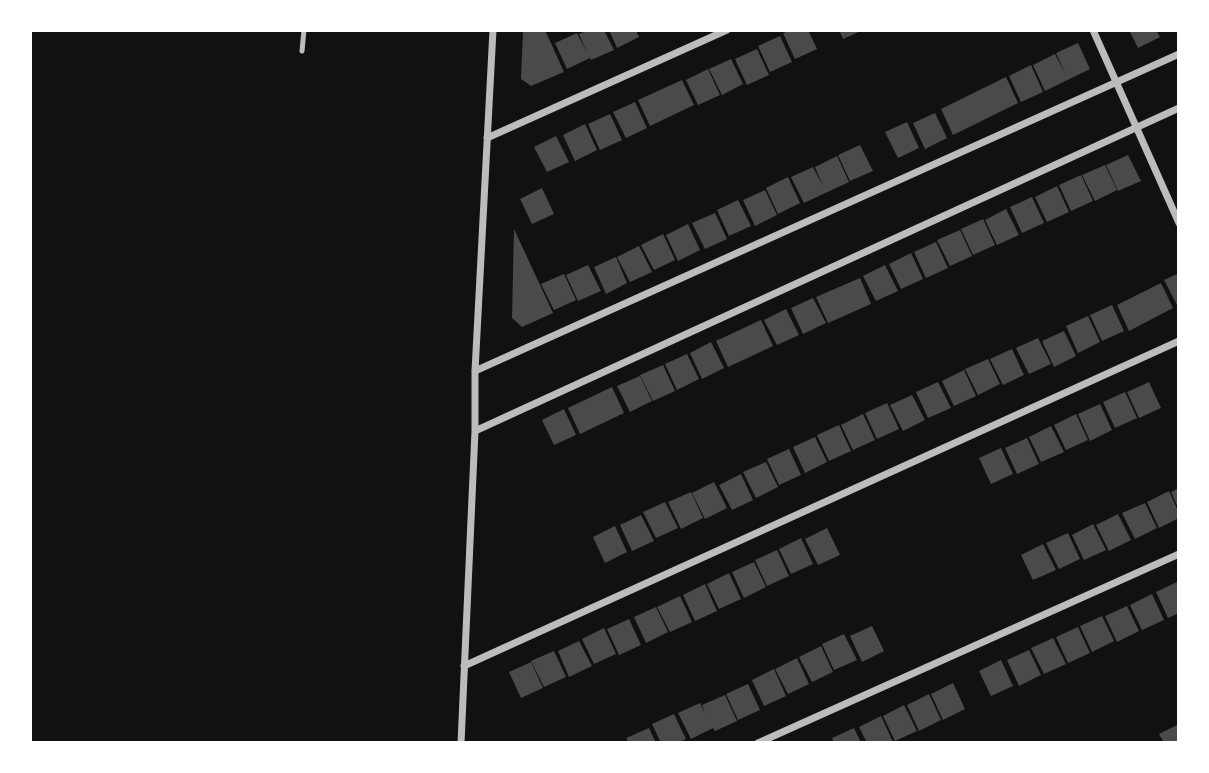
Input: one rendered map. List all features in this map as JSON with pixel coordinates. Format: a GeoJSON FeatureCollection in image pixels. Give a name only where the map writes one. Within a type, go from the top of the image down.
{"type":"FeatureCollection","features":[{"type":"Feature","properties":{"kind":"street"},"geometry":{"type":"LineString","coordinates":[[461,743],[475,431],[475,371],[493,30]]}},
{"type":"Feature","properties":{"kind":"street"},"geometry":{"type":"LineString","coordinates":[[487,138],[727,30]]}},
{"type":"Feature","properties":{"kind":"street"},"geometry":{"type":"LineString","coordinates":[[1093,30],[1179,223]]}},
{"type":"Feature","properties":{"kind":"street"},"geometry":{"type":"LineString","coordinates":[[475,371],[1179,54]]}},
{"type":"Feature","properties":{"kind":"street"},"geometry":{"type":"LineString","coordinates":[[475,431],[1179,108]]}},
{"type":"Feature","properties":{"kind":"street"},"geometry":{"type":"LineString","coordinates":[[464,666],[1179,341]]}},
{"type":"Feature","properties":{"kind":"street"},"geometry":{"type":"LineString","coordinates":[[758,743],[1179,554]]}},
{"type":"Feature","properties":{"kind":"lane"},"geometry":{"type":"LineString","coordinates":[[302,51],[304,30]]}},
{"type":"Feature","properties":{"kind":"building"},"geometry":{"type":"Polygon","coordinates":[[[523,30],[545,30],[564,72],[531,86],[521,79],[523,30]]]}},
{"type":"Feature","properties":{"kind":"building"},"geometry":{"type":"Polygon","coordinates":[[[589,30],[604,30],[614,50],[567,69],[555,43],[577,33],[587,53],[579,34],[589,30]]]}},
{"type":"Feature","properties":{"kind":"building"},"geometry":{"type":"Polygon","coordinates":[[[609,30],[636,30],[639,37],[617,48],[609,30]]]}},
{"type":"Feature","properties":{"kind":"building"},"geometry":{"type":"Polygon","coordinates":[[[808,30],[817,49],[795,59],[783,33],[808,30]]]}},
{"type":"Feature","properties":{"kind":"building"},"geometry":{"type":"Polygon","coordinates":[[[839,30],[863,30],[843,39],[839,30]]]}},
{"type":"Feature","properties":{"kind":"building"},"geometry":{"type":"Polygon","coordinates":[[[1129,30],[1156,30],[1160,37],[1138,48],[1129,30]]]}},
{"type":"Feature","properties":{"kind":"building"},"geometry":{"type":"Polygon","coordinates":[[[780,36],[792,62],[770,72],[758,46],[780,36]]]}},
{"type":"Feature","properties":{"kind":"building"},"geometry":{"type":"Polygon","coordinates":[[[1078,43],[1090,69],[1045,91],[1033,65],[1055,54],[1066,75],[1056,53],[1078,43]]]}},
{"type":"Feature","properties":{"kind":"building"},"geometry":{"type":"Polygon","coordinates":[[[757,49],[769,75],[747,85],[735,59],[757,49]]]}},
{"type":"Feature","properties":{"kind":"building"},"geometry":{"type":"Polygon","coordinates":[[[731,59],[743,84],[722,95],[709,69],[731,59]]]}},
{"type":"Feature","properties":{"kind":"building"},"geometry":{"type":"Polygon","coordinates":[[[1031,65],[1043,92],[1021,102],[1009,76],[1031,65]]]}},
{"type":"Feature","properties":{"kind":"building"},"geometry":{"type":"Polygon","coordinates":[[[708,69],[720,95],[698,105],[686,80],[708,69]]]}},
{"type":"Feature","properties":{"kind":"building"},"geometry":{"type":"Polygon","coordinates":[[[1006,77],[1018,103],[953,135],[941,109],[1006,77]]]}},
{"type":"Feature","properties":{"kind":"building"},"geometry":{"type":"Polygon","coordinates":[[[682,80],[694,105],[650,126],[638,100],[682,80]]]}},
{"type":"Feature","properties":{"kind":"building"},"geometry":{"type":"Polygon","coordinates":[[[635,102],[647,128],[626,138],[613,112],[635,102]]]}},
{"type":"Feature","properties":{"kind":"building"},"geometry":{"type":"Polygon","coordinates":[[[935,113],[947,138],[925,149],[913,123],[935,113]]]}},
{"type":"Feature","properties":{"kind":"building"},"geometry":{"type":"Polygon","coordinates":[[[610,114],[622,140],[600,150],[588,124],[610,114]]]}},
{"type":"Feature","properties":{"kind":"building"},"geometry":{"type":"Polygon","coordinates":[[[907,122],[919,148],[898,158],[885,132],[907,122]]]}},
{"type":"Feature","properties":{"kind":"building"},"geometry":{"type":"Polygon","coordinates":[[[585,124],[597,150],[575,161],[563,135],[585,124]]]}},
{"type":"Feature","properties":{"kind":"building"},"geometry":{"type":"Polygon","coordinates":[[[556,136],[569,162],[547,172],[534,147],[556,136]]]}},
{"type":"Feature","properties":{"kind":"building"},"geometry":{"type":"Polygon","coordinates":[[[860,145],[873,171],[850,181],[838,155],[860,145]]]}},
{"type":"Feature","properties":{"kind":"building"},"geometry":{"type":"Polygon","coordinates":[[[1128,155],[1141,181],[1118,191],[1106,165],[1128,155]]]}},
{"type":"Feature","properties":{"kind":"building"},"geometry":{"type":"Polygon","coordinates":[[[837,156],[849,182],[804,203],[791,177],[813,167],[823,186],[815,167],[837,156]]]}},
{"type":"Feature","properties":{"kind":"building"},"geometry":{"type":"Polygon","coordinates":[[[1105,165],[1117,190],[1095,201],[1082,175],[1105,165]]]}},
{"type":"Feature","properties":{"kind":"building"},"geometry":{"type":"Polygon","coordinates":[[[1081,175],[1093,201],[1071,211],[1059,185],[1081,175]]]}},
{"type":"Feature","properties":{"kind":"building"},"geometry":{"type":"Polygon","coordinates":[[[788,177],[800,203],[778,214],[766,188],[788,177]]]}},
{"type":"Feature","properties":{"kind":"building"},"geometry":{"type":"Polygon","coordinates":[[[1057,186],[1069,212],[1047,222],[1035,197],[1057,186]]]}},
{"type":"Feature","properties":{"kind":"building"},"geometry":{"type":"Polygon","coordinates":[[[542,188],[554,214],[532,224],[520,199],[542,188]]]}},
{"type":"Feature","properties":{"kind":"building"},"geometry":{"type":"Polygon","coordinates":[[[765,190],[777,215],[755,226],[743,200],[765,190]]]}},
{"type":"Feature","properties":{"kind":"building"},"geometry":{"type":"Polygon","coordinates":[[[1032,197],[1044,223],[1022,233],[1010,207],[1032,197]]]}},
{"type":"Feature","properties":{"kind":"building"},"geometry":{"type":"Polygon","coordinates":[[[738,200],[751,226],[729,236],[717,210],[738,200]]]}},
{"type":"Feature","properties":{"kind":"building"},"geometry":{"type":"Polygon","coordinates":[[[1006,209],[1019,235],[997,245],[985,220],[1006,209]]]}},
{"type":"Feature","properties":{"kind":"building"},"geometry":{"type":"Polygon","coordinates":[[[715,213],[727,239],[705,249],[692,223],[715,213]]]}},
{"type":"Feature","properties":{"kind":"building"},"geometry":{"type":"Polygon","coordinates":[[[983,219],[995,245],[973,255],[961,229],[983,219]]]}},
{"type":"Feature","properties":{"kind":"building"},"geometry":{"type":"Polygon","coordinates":[[[688,224],[700,250],[678,261],[666,235],[688,224]]]}},
{"type":"Feature","properties":{"kind":"building"},"geometry":{"type":"Polygon","coordinates":[[[514,229],[553,313],[522,327],[512,318],[514,229]]]}},
{"type":"Feature","properties":{"kind":"building"},"geometry":{"type":"Polygon","coordinates":[[[960,230],[972,256],[950,266],[937,240],[960,230]]]}},
{"type":"Feature","properties":{"kind":"building"},"geometry":{"type":"Polygon","coordinates":[[[663,234],[675,260],[654,270],[641,245],[663,234]]]}},
{"type":"Feature","properties":{"kind":"building"},"geometry":{"type":"Polygon","coordinates":[[[936,242],[948,268],[926,278],[914,252],[936,242]]]}},
{"type":"Feature","properties":{"kind":"building"},"geometry":{"type":"Polygon","coordinates":[[[639,246],[652,272],[630,282],[617,257],[639,246]]]}},
{"type":"Feature","properties":{"kind":"building"},"geometry":{"type":"Polygon","coordinates":[[[911,253],[923,279],[901,289],[889,264],[911,253]]]}},
{"type":"Feature","properties":{"kind":"building"},"geometry":{"type":"Polygon","coordinates":[[[616,257],[627,283],[606,294],[594,267],[616,257]]]}},
{"type":"Feature","properties":{"kind":"building"},"geometry":{"type":"Polygon","coordinates":[[[588,265],[601,291],[578,301],[566,275],[588,265]]]}},
{"type":"Feature","properties":{"kind":"building"},"geometry":{"type":"Polygon","coordinates":[[[885,265],[898,291],[876,301],[863,276],[885,265]]]}},
{"type":"Feature","properties":{"kind":"building"},"geometry":{"type":"Polygon","coordinates":[[[1179,273],[1179,304],[1177,305],[1164,280],[1179,273]]]}},
{"type":"Feature","properties":{"kind":"building"},"geometry":{"type":"Polygon","coordinates":[[[564,274],[576,300],[554,310],[541,284],[564,274]]]}},
{"type":"Feature","properties":{"kind":"building"},"geometry":{"type":"Polygon","coordinates":[[[860,278],[871,304],[828,323],[816,297],[860,278]]]}},
{"type":"Feature","properties":{"kind":"building"},"geometry":{"type":"Polygon","coordinates":[[[1161,283],[1173,308],[1129,331],[1117,305],[1161,283]]]}},
{"type":"Feature","properties":{"kind":"building"},"geometry":{"type":"Polygon","coordinates":[[[813,298],[826,323],[803,334],[791,308],[813,298]]]}},
{"type":"Feature","properties":{"kind":"building"},"geometry":{"type":"Polygon","coordinates":[[[1112,305],[1124,331],[1102,341],[1090,315],[1112,305]]]}},
{"type":"Feature","properties":{"kind":"building"},"geometry":{"type":"Polygon","coordinates":[[[786,309],[799,335],[777,345],[764,320],[786,309]]]}},
{"type":"Feature","properties":{"kind":"building"},"geometry":{"type":"Polygon","coordinates":[[[1088,316],[1100,342],[1078,353],[1066,326],[1088,316]]]}},
{"type":"Feature","properties":{"kind":"building"},"geometry":{"type":"Polygon","coordinates":[[[761,320],[773,346],[728,367],[716,341],[761,320]]]}},
{"type":"Feature","properties":{"kind":"building"},"geometry":{"type":"Polygon","coordinates":[[[1064,331],[1076,356],[1054,367],[1042,341],[1064,331]]]}},
{"type":"Feature","properties":{"kind":"building"},"geometry":{"type":"Polygon","coordinates":[[[1038,338],[1051,364],[1029,374],[1016,348],[1038,338]]]}},
{"type":"Feature","properties":{"kind":"building"},"geometry":{"type":"Polygon","coordinates":[[[711,342],[724,368],[702,379],[690,353],[711,342]]]}},
{"type":"Feature","properties":{"kind":"building"},"geometry":{"type":"Polygon","coordinates":[[[1012,349],[1024,375],[1003,385],[990,359],[1012,349]]]}},
{"type":"Feature","properties":{"kind":"building"},"geometry":{"type":"Polygon","coordinates":[[[687,354],[699,379],[677,390],[665,364],[687,354]]]}},
{"type":"Feature","properties":{"kind":"building"},"geometry":{"type":"Polygon","coordinates":[[[988,359],[1000,384],[978,395],[965,369],[988,359]]]}},
{"type":"Feature","properties":{"kind":"building"},"geometry":{"type":"Polygon","coordinates":[[[663,365],[675,391],[653,401],[640,375],[663,365]]]}},
{"type":"Feature","properties":{"kind":"building"},"geometry":{"type":"Polygon","coordinates":[[[964,370],[976,396],[954,406],[942,381],[964,370]]]}},
{"type":"Feature","properties":{"kind":"building"},"geometry":{"type":"Polygon","coordinates":[[[640,376],[652,401],[630,412],[617,386],[640,376]]]}},
{"type":"Feature","properties":{"kind":"building"},"geometry":{"type":"Polygon","coordinates":[[[938,382],[951,408],[928,418],[916,392],[938,382]]]}},
{"type":"Feature","properties":{"kind":"building"},"geometry":{"type":"Polygon","coordinates":[[[1149,382],[1161,408],[1139,418],[1127,392],[1149,382]]]}},
{"type":"Feature","properties":{"kind":"building"},"geometry":{"type":"Polygon","coordinates":[[[612,387],[624,413],[580,434],[568,408],[612,387]]]}},
{"type":"Feature","properties":{"kind":"building"},"geometry":{"type":"Polygon","coordinates":[[[1125,392],[1137,418],[1115,428],[1103,402],[1125,392]]]}},
{"type":"Feature","properties":{"kind":"building"},"geometry":{"type":"Polygon","coordinates":[[[912,395],[925,420],[903,431],[890,405],[912,395]]]}},
{"type":"Feature","properties":{"kind":"building"},"geometry":{"type":"Polygon","coordinates":[[[887,403],[899,429],[877,439],[865,413],[887,403]]]}},
{"type":"Feature","properties":{"kind":"building"},"geometry":{"type":"Polygon","coordinates":[[[1100,404],[1112,430],[1090,441],[1078,414],[1100,404]]]}},
{"type":"Feature","properties":{"kind":"building"},"geometry":{"type":"Polygon","coordinates":[[[564,409],[576,435],[554,445],[542,420],[564,409]]]}},
{"type":"Feature","properties":{"kind":"building"},"geometry":{"type":"Polygon","coordinates":[[[863,414],[875,440],[853,450],[841,425],[863,414]]]}},
{"type":"Feature","properties":{"kind":"building"},"geometry":{"type":"Polygon","coordinates":[[[1076,414],[1088,440],[1066,450],[1054,425],[1076,414]]]}},
{"type":"Feature","properties":{"kind":"building"},"geometry":{"type":"Polygon","coordinates":[[[839,425],[851,451],[829,461],[817,435],[839,425]]]}},
{"type":"Feature","properties":{"kind":"building"},"geometry":{"type":"Polygon","coordinates":[[[1051,426],[1064,452],[1041,462],[1029,437],[1051,426]]]}},
{"type":"Feature","properties":{"kind":"building"},"geometry":{"type":"Polygon","coordinates":[[[815,437],[827,462],[805,473],[793,447],[815,437]]]}},
{"type":"Feature","properties":{"kind":"building"},"geometry":{"type":"Polygon","coordinates":[[[1027,438],[1039,464],[1017,474],[1005,448],[1027,438]]]}},
{"type":"Feature","properties":{"kind":"building"},"geometry":{"type":"Polygon","coordinates":[[[1001,448],[1013,474],[991,484],[979,458],[1001,448]]]}},
{"type":"Feature","properties":{"kind":"building"},"geometry":{"type":"Polygon","coordinates":[[[789,449],[801,475],[779,485],[767,459],[789,449]]]}},
{"type":"Feature","properties":{"kind":"building"},"geometry":{"type":"Polygon","coordinates":[[[766,462],[778,487],[756,498],[743,472],[766,462]]]}},
{"type":"Feature","properties":{"kind":"building"},"geometry":{"type":"Polygon","coordinates":[[[741,474],[753,500],[732,510],[719,485],[741,474]]]}},
{"type":"Feature","properties":{"kind":"building"},"geometry":{"type":"Polygon","coordinates":[[[714,482],[727,508],[705,519],[692,493],[714,482]]]}},
{"type":"Feature","properties":{"kind":"building"},"geometry":{"type":"Polygon","coordinates":[[[1179,488],[1179,510],[1171,492],[1179,488]]]}},
{"type":"Feature","properties":{"kind":"building"},"geometry":{"type":"Polygon","coordinates":[[[1169,491],[1179,518],[1159,528],[1147,502],[1169,491]]]}},
{"type":"Feature","properties":{"kind":"building"},"geometry":{"type":"Polygon","coordinates":[[[691,492],[703,518],[681,529],[668,502],[691,492]]]}},
{"type":"Feature","properties":{"kind":"building"},"geometry":{"type":"Polygon","coordinates":[[[665,502],[678,528],[656,538],[643,512],[665,502]]]}},
{"type":"Feature","properties":{"kind":"building"},"geometry":{"type":"Polygon","coordinates":[[[1145,503],[1157,528],[1135,539],[1122,513],[1145,503]]]}},
{"type":"Feature","properties":{"kind":"building"},"geometry":{"type":"Polygon","coordinates":[[[1118,514],[1131,540],[1109,551],[1096,525],[1118,514]]]}},
{"type":"Feature","properties":{"kind":"building"},"geometry":{"type":"Polygon","coordinates":[[[641,515],[654,541],[632,551],[620,525],[641,515]]]}},
{"type":"Feature","properties":{"kind":"building"},"geometry":{"type":"Polygon","coordinates":[[[1093,524],[1106,550],[1084,560],[1072,535],[1093,524]]]}},
{"type":"Feature","properties":{"kind":"building"},"geometry":{"type":"Polygon","coordinates":[[[615,526],[627,552],[605,563],[593,537],[615,526]]]}},
{"type":"Feature","properties":{"kind":"building"},"geometry":{"type":"Polygon","coordinates":[[[827,528],[840,555],[818,565],[805,539],[827,528]]]}},
{"type":"Feature","properties":{"kind":"building"},"geometry":{"type":"Polygon","coordinates":[[[1068,533],[1080,559],[1059,569],[1046,543],[1068,533]]]}},
{"type":"Feature","properties":{"kind":"building"},"geometry":{"type":"Polygon","coordinates":[[[801,538],[813,564],[791,574],[779,549],[801,538]]]}},
{"type":"Feature","properties":{"kind":"building"},"geometry":{"type":"Polygon","coordinates":[[[1043,544],[1056,570],[1033,580],[1021,555],[1043,544]]]}},
{"type":"Feature","properties":{"kind":"building"},"geometry":{"type":"Polygon","coordinates":[[[777,550],[789,576],[767,586],[755,560],[777,550]]]}},
{"type":"Feature","properties":{"kind":"building"},"geometry":{"type":"Polygon","coordinates":[[[754,562],[766,587],[744,598],[732,572],[754,562]]]}},
{"type":"Feature","properties":{"kind":"building"},"geometry":{"type":"Polygon","coordinates":[[[729,573],[741,599],[719,609],[707,584],[729,573]]]}},
{"type":"Feature","properties":{"kind":"building"},"geometry":{"type":"Polygon","coordinates":[[[1177,582],[1179,613],[1168,618],[1156,592],[1177,582]]]}},
{"type":"Feature","properties":{"kind":"building"},"geometry":{"type":"Polygon","coordinates":[[[705,584],[717,611],[695,621],[683,595],[705,584]]]}},
{"type":"Feature","properties":{"kind":"building"},"geometry":{"type":"Polygon","coordinates":[[[1152,594],[1164,620],[1142,630],[1130,605],[1152,594]]]}},
{"type":"Feature","properties":{"kind":"building"},"geometry":{"type":"Polygon","coordinates":[[[680,596],[692,622],[670,632],[657,607],[680,596]]]}},
{"type":"Feature","properties":{"kind":"building"},"geometry":{"type":"Polygon","coordinates":[[[1127,606],[1139,631],[1117,642],[1105,616],[1127,606]]]}},
{"type":"Feature","properties":{"kind":"building"},"geometry":{"type":"Polygon","coordinates":[[[656,607],[668,632],[646,643],[634,617],[656,607]]]}},
{"type":"Feature","properties":{"kind":"building"},"geometry":{"type":"Polygon","coordinates":[[[1102,616],[1114,641],[1092,652],[1080,626],[1102,616]]]}},
{"type":"Feature","properties":{"kind":"building"},"geometry":{"type":"Polygon","coordinates":[[[629,619],[641,645],[619,655],[607,629],[629,619]]]}},
{"type":"Feature","properties":{"kind":"building"},"geometry":{"type":"Polygon","coordinates":[[[872,626],[884,651],[862,662],[850,636],[872,626]]]}},
{"type":"Feature","properties":{"kind":"building"},"geometry":{"type":"Polygon","coordinates":[[[1078,627],[1090,653],[1068,663],[1056,637],[1078,627]]]}},
{"type":"Feature","properties":{"kind":"building"},"geometry":{"type":"Polygon","coordinates":[[[604,628],[616,654],[594,664],[582,639],[604,628]]]}},
{"type":"Feature","properties":{"kind":"building"},"geometry":{"type":"Polygon","coordinates":[[[844,634],[857,660],[834,670],[822,644],[844,634]]]}},
{"type":"Feature","properties":{"kind":"building"},"geometry":{"type":"Polygon","coordinates":[[[1053,638],[1066,664],[1044,674],[1031,648],[1053,638]]]}},
{"type":"Feature","properties":{"kind":"building"},"geometry":{"type":"Polygon","coordinates":[[[579,641],[592,666],[569,677],[558,651],[579,641]]]}},
{"type":"Feature","properties":{"kind":"building"},"geometry":{"type":"Polygon","coordinates":[[[821,646],[833,672],[812,682],[799,657],[821,646]]]}},
{"type":"Feature","properties":{"kind":"building"},"geometry":{"type":"Polygon","coordinates":[[[1029,650],[1041,675],[1019,686],[1007,660],[1029,650]]]}},
{"type":"Feature","properties":{"kind":"building"},"geometry":{"type":"Polygon","coordinates":[[[554,651],[566,677],[544,687],[531,661],[554,651]]]}},
{"type":"Feature","properties":{"kind":"building"},"geometry":{"type":"Polygon","coordinates":[[[797,658],[809,684],[788,694],[775,669],[797,658]]]}},
{"type":"Feature","properties":{"kind":"building"},"geometry":{"type":"Polygon","coordinates":[[[1001,660],[1013,686],[991,696],[979,671],[1001,660]]]}},
{"type":"Feature","properties":{"kind":"building"},"geometry":{"type":"Polygon","coordinates":[[[531,662],[543,688],[521,698],[509,672],[531,662]]]}},
{"type":"Feature","properties":{"kind":"building"},"geometry":{"type":"Polygon","coordinates":[[[774,669],[786,696],[764,706],[752,680],[774,669]]]}},
{"type":"Feature","properties":{"kind":"building"},"geometry":{"type":"Polygon","coordinates":[[[953,683],[965,709],[943,720],[931,694],[953,683]]]}},
{"type":"Feature","properties":{"kind":"building"},"geometry":{"type":"Polygon","coordinates":[[[748,684],[760,710],[738,720],[726,694],[748,684]]]}},
{"type":"Feature","properties":{"kind":"building"},"geometry":{"type":"Polygon","coordinates":[[[929,694],[941,720],[919,731],[907,705],[929,694]]]}},
{"type":"Feature","properties":{"kind":"building"},"geometry":{"type":"Polygon","coordinates":[[[725,695],[737,721],[715,731],[713,728],[691,739],[678,713],[700,703],[705,714],[702,705],[725,695]]]}},
{"type":"Feature","properties":{"kind":"building"},"geometry":{"type":"Polygon","coordinates":[[[904,705],[917,731],[895,741],[883,716],[904,705]]]}},
{"type":"Feature","properties":{"kind":"building"},"geometry":{"type":"Polygon","coordinates":[[[674,714],[686,739],[678,743],[661,743],[652,724],[674,714]]]}},
{"type":"Feature","properties":{"kind":"building"},"geometry":{"type":"Polygon","coordinates":[[[881,716],[893,742],[867,743],[859,727],[881,716]]]}},
{"type":"Feature","properties":{"kind":"building"},"geometry":{"type":"Polygon","coordinates":[[[1179,724],[1179,743],[1164,743],[1159,734],[1179,724]]]}},
{"type":"Feature","properties":{"kind":"building"},"geometry":{"type":"Polygon","coordinates":[[[649,728],[656,743],[629,743],[626,738],[649,728]]]}},
{"type":"Feature","properties":{"kind":"building"},"geometry":{"type":"Polygon","coordinates":[[[854,728],[861,743],[834,743],[832,738],[854,728]]]}}]}
